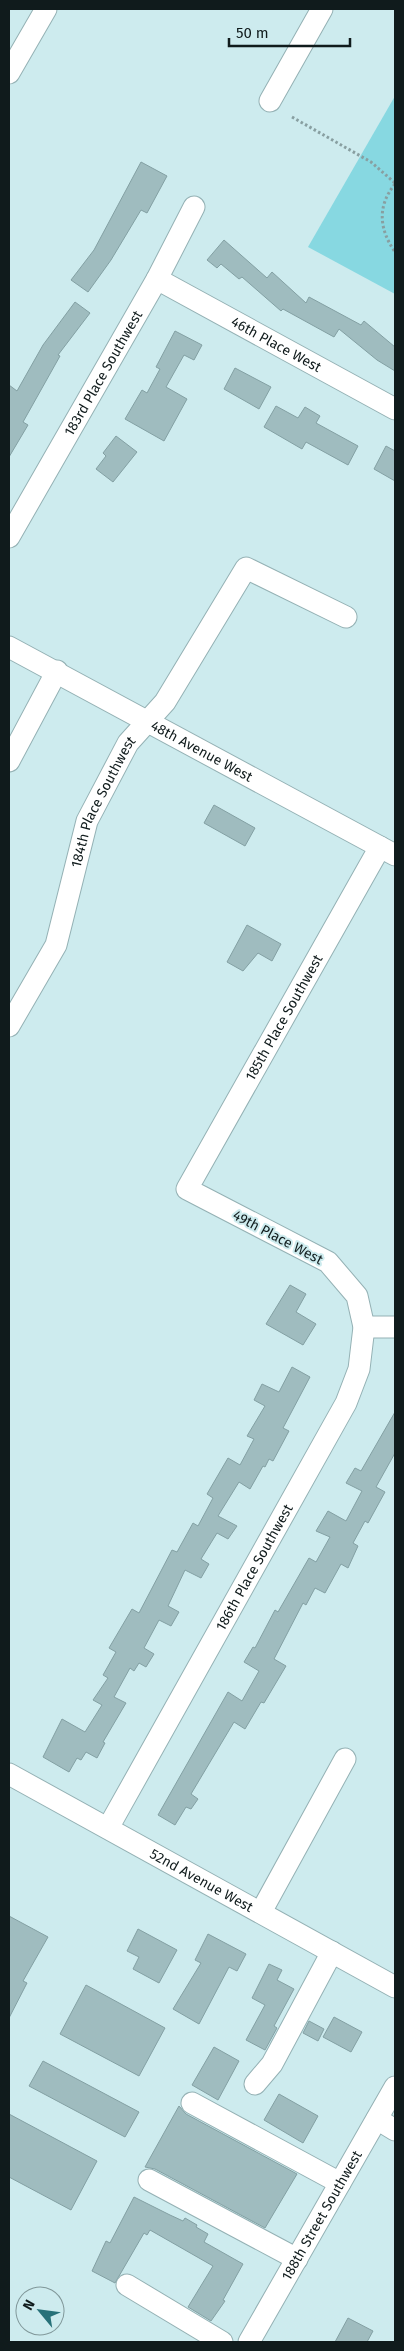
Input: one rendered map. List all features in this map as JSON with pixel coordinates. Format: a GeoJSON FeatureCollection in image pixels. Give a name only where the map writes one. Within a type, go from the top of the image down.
{"type":"FeatureCollection","features":[{"type":"Feature","properties":{"kind":"street"},"geometry":{"type":"LineString","coordinates":[[9,73],[46,9]]}},
{"type":"Feature","properties":{"kind":"street"},"geometry":{"type":"LineString","coordinates":[[270,101],[322,9]]}},
{"type":"Feature","properties":{"kind":"street","name":"183rd Place Southwest"},"geometry":{"type":"LineString","coordinates":[[9,537],[157,279],[194,207]]}},
{"type":"Feature","properties":{"kind":"street","name":"46th Place West"},"geometry":{"type":"LineString","coordinates":[[157,279],[395,409]]}},
{"type":"Feature","properties":{"kind":"street","name":"184th Place Southwest"},"geometry":{"type":"LineString","coordinates":[[9,1026],[56,945],[87,821],[128,743],[165,702],[246,568],[321,607],[346,617]]}},
{"type":"Feature","properties":{"kind":"street","name":"48th Avenue West"},"geometry":{"type":"LineString","coordinates":[[9,647],[57,671],[146,722],[388,851]]}},
{"type":"Feature","properties":{"kind":"street"},"geometry":{"type":"LineString","coordinates":[[9,760],[57,671]]}},
{"type":"Feature","properties":{"kind":"street","name":"185th Place Southwest"},"geometry":{"type":"LineString","coordinates":[[187,1189],[388,851]]}},
{"type":"Feature","properties":{"kind":"street","name":"49th Place West"},"geometry":{"type":"LineString","coordinates":[[187,1189],[328,1262],[357,1296],[364,1327]]}},
{"type":"Feature","properties":{"kind":"street"},"geometry":{"type":"LineString","coordinates":[[364,1327],[395,1327]]}},
{"type":"Feature","properties":{"kind":"street","name":"186th Place Southwest"},"geometry":{"type":"LineString","coordinates":[[108,1828],[346,1403],[359,1369],[364,1327]]}},
{"type":"Feature","properties":{"kind":"street"},"geometry":{"type":"LineString","coordinates":[[261,1912],[345,1759]]}},
{"type":"Feature","properties":{"kind":"street","name":"52nd Avenue West"},"geometry":{"type":"LineString","coordinates":[[9,1774],[395,1987]]}},
{"type":"Feature","properties":{"kind":"street"},"geometry":{"type":"LineString","coordinates":[[255,2084],[272,2064],[332,1952]]}},
{"type":"Feature","properties":{"kind":"street","name":"188th Street Southwest"},"geometry":{"type":"LineString","coordinates":[[249,2342],[395,2087]]}},
{"type":"Feature","properties":{"kind":"street"},"geometry":{"type":"LineString","coordinates":[[192,2103],[340,2183]]}},
{"type":"Feature","properties":{"kind":"street"},"geometry":{"type":"LineString","coordinates":[[377,2120],[395,2130]]}},
{"type":"Feature","properties":{"kind":"street"},"geometry":{"type":"LineString","coordinates":[[149,2180],[297,2260]]}},
{"type":"Feature","properties":{"kind":"street"},"geometry":{"type":"LineString","coordinates":[[126,2285],[222,2342]]}},
{"type":"Feature","properties":{"kind":"path"},"geometry":{"type":"LineString","coordinates":[[292,116],[371,162],[395,184],[385,198],[382,216],[385,237],[395,252]]}},
{"type":"Feature","properties":{"kind":"shaded area"},"geometry":{"type":"Polygon","coordinates":[[[395,96],[395,294],[308,247],[395,96]]]}},
{"type":"Feature","properties":{"kind":"building"},"geometry":{"type":"Polygon","coordinates":[[[141,162],[167,176],[147,213],[141,210],[111,260],[88,292],[71,280],[94,250],[141,162]]]}},
{"type":"Feature","properties":{"kind":"building"},"geometry":{"type":"Polygon","coordinates":[[[224,240],[267,278],[272,272],[306,303],[309,297],[361,325],[364,321],[395,347],[395,371],[377,360],[339,329],[334,337],[283,309],[281,311],[242,277],[239,279],[221,264],[217,268],[207,260],[224,240]]]}},
{"type":"Feature","properties":{"kind":"building"},"geometry":{"type":"Polygon","coordinates":[[[75,302],[90,313],[58,355],[60,356],[23,422],[28,425],[9,457],[9,385],[17,391],[43,345],[75,302]]]}},
{"type":"Feature","properties":{"kind":"building"},"geometry":{"type":"Polygon","coordinates":[[[175,331],[202,345],[194,360],[184,355],[166,387],[187,399],[164,441],[125,419],[142,390],[147,393],[160,369],[156,367],[175,331]]]}},
{"type":"Feature","properties":{"kind":"building"},"geometry":{"type":"Polygon","coordinates":[[[235,368],[271,387],[259,409],[224,389],[235,368]]]}},
{"type":"Feature","properties":{"kind":"building"},"geometry":{"type":"Polygon","coordinates":[[[276,406],[298,418],[305,407],[320,416],[316,423],[358,446],[348,465],[306,442],[302,449],[264,427],[276,406]]]}},
{"type":"Feature","properties":{"kind":"building"},"geometry":{"type":"Polygon","coordinates":[[[116,436],[137,452],[113,482],[96,469],[106,456],[103,453],[116,436]]]}},
{"type":"Feature","properties":{"kind":"building"},"geometry":{"type":"Polygon","coordinates":[[[386,446],[395,451],[395,481],[374,469],[386,446]]]}},
{"type":"Feature","properties":{"kind":"building"},"geometry":{"type":"Polygon","coordinates":[[[214,805],[255,828],[245,846],[204,823],[214,805]]]}},
{"type":"Feature","properties":{"kind":"building"},"geometry":{"type":"Polygon","coordinates":[[[247,925],[281,944],[272,961],[258,953],[243,971],[227,962],[247,925]]]}},
{"type":"Feature","properties":{"kind":"building"},"geometry":{"type":"Polygon","coordinates":[[[290,1285],[306,1294],[296,1312],[316,1324],[303,1345],[266,1324],[290,1285]]]}},
{"type":"Feature","properties":{"kind":"building"},"geometry":{"type":"Polygon","coordinates":[[[292,1367],[310,1377],[283,1428],[289,1431],[273,1461],[269,1459],[265,1467],[263,1466],[250,1489],[239,1482],[218,1516],[237,1526],[228,1539],[217,1533],[201,1559],[209,1564],[201,1578],[185,1570],[168,1606],[179,1612],[171,1626],[159,1620],[144,1648],[154,1654],[146,1667],[139,1663],[134,1671],[130,1668],[114,1697],[126,1703],[103,1742],[105,1743],[97,1758],[86,1752],[81,1760],[77,1758],[69,1772],[43,1757],[62,1719],[85,1732],[102,1705],[93,1700],[108,1678],[103,1675],[116,1652],[109,1648],[132,1609],[139,1613],[172,1550],[177,1552],[193,1523],[198,1526],[213,1498],[207,1494],[228,1458],[240,1465],[254,1439],[247,1436],[265,1406],[254,1400],[262,1384],[279,1392],[292,1367]]]}},
{"type":"Feature","properties":{"kind":"building"},"geometry":{"type":"Polygon","coordinates":[[[395,1412],[395,1453],[376,1487],[385,1492],[368,1523],[365,1521],[353,1543],[358,1546],[348,1568],[341,1564],[325,1593],[315,1588],[306,1605],[303,1603],[274,1659],[286,1666],[264,1703],[261,1702],[245,1729],[234,1722],[191,1794],[198,1799],[191,1809],[186,1807],[175,1825],[158,1815],[228,1692],[242,1701],[259,1671],[244,1662],[253,1647],[255,1648],[275,1610],[278,1612],[309,1558],[316,1562],[330,1537],[316,1531],[328,1511],[346,1521],[362,1491],[346,1483],[355,1468],[361,1471],[395,1412]]]}},
{"type":"Feature","properties":{"kind":"building"},"geometry":{"type":"Polygon","coordinates":[[[9,1916],[48,1937],[23,1981],[27,1983],[9,2018],[9,1916]]]}},
{"type":"Feature","properties":{"kind":"building"},"geometry":{"type":"Polygon","coordinates":[[[138,1929],[177,1950],[159,1983],[133,1969],[139,1957],[127,1951],[138,1929]]]}},
{"type":"Feature","properties":{"kind":"building"},"geometry":{"type":"Polygon","coordinates":[[[208,1934],[246,1954],[237,1971],[229,1967],[199,2024],[173,2009],[201,1963],[195,1960],[208,1934]]]}},
{"type":"Feature","properties":{"kind":"building"},"geometry":{"type":"Polygon","coordinates":[[[269,1964],[282,1970],[277,1980],[294,1989],[274,2026],[277,2028],[265,2050],[246,2040],[265,2005],[252,1998],[269,1964]]]}},
{"type":"Feature","properties":{"kind":"building"},"geometry":{"type":"Polygon","coordinates":[[[86,1985],[165,2028],[139,2076],[60,2034],[86,1985]]]}},
{"type":"Feature","properties":{"kind":"building"},"geometry":{"type":"Polygon","coordinates":[[[334,2017],[362,2032],[351,2052],[323,2037],[334,2017]]]}},
{"type":"Feature","properties":{"kind":"building"},"geometry":{"type":"Polygon","coordinates":[[[309,2021],[324,2029],[318,2041],[303,2033],[309,2021]]]}},
{"type":"Feature","properties":{"kind":"building"},"geometry":{"type":"Polygon","coordinates":[[[214,2047],[239,2061],[218,2100],[192,2085],[214,2047]]]}},
{"type":"Feature","properties":{"kind":"building"},"geometry":{"type":"Polygon","coordinates":[[[43,2061],[139,2112],[125,2137],[29,2086],[43,2061]]]}},
{"type":"Feature","properties":{"kind":"building"},"geometry":{"type":"Polygon","coordinates":[[[279,2094],[318,2116],[303,2143],[264,2120],[279,2094]]]}},
{"type":"Feature","properties":{"kind":"building"},"geometry":{"type":"Polygon","coordinates":[[[179,2106],[186,2114],[297,2174],[265,2228],[155,2169],[145,2167],[179,2106]]]}},
{"type":"Feature","properties":{"kind":"building"},"geometry":{"type":"Polygon","coordinates":[[[9,2114],[97,2161],[71,2210],[9,2177],[9,2114]]]}},
{"type":"Feature","properties":{"kind":"building"},"geometry":{"type":"Polygon","coordinates":[[[134,2197],[183,2221],[185,2218],[197,2225],[196,2227],[208,2234],[204,2242],[243,2264],[223,2300],[225,2301],[211,2321],[188,2307],[213,2266],[150,2230],[147,2235],[144,2233],[115,2283],[92,2271],[106,2241],[110,2243],[134,2197]]]}},
{"type":"Feature","properties":{"kind":"building"},"geometry":{"type":"Polygon","coordinates":[[[348,2318],[373,2331],[367,2342],[335,2342],[348,2318]]]}}]}
